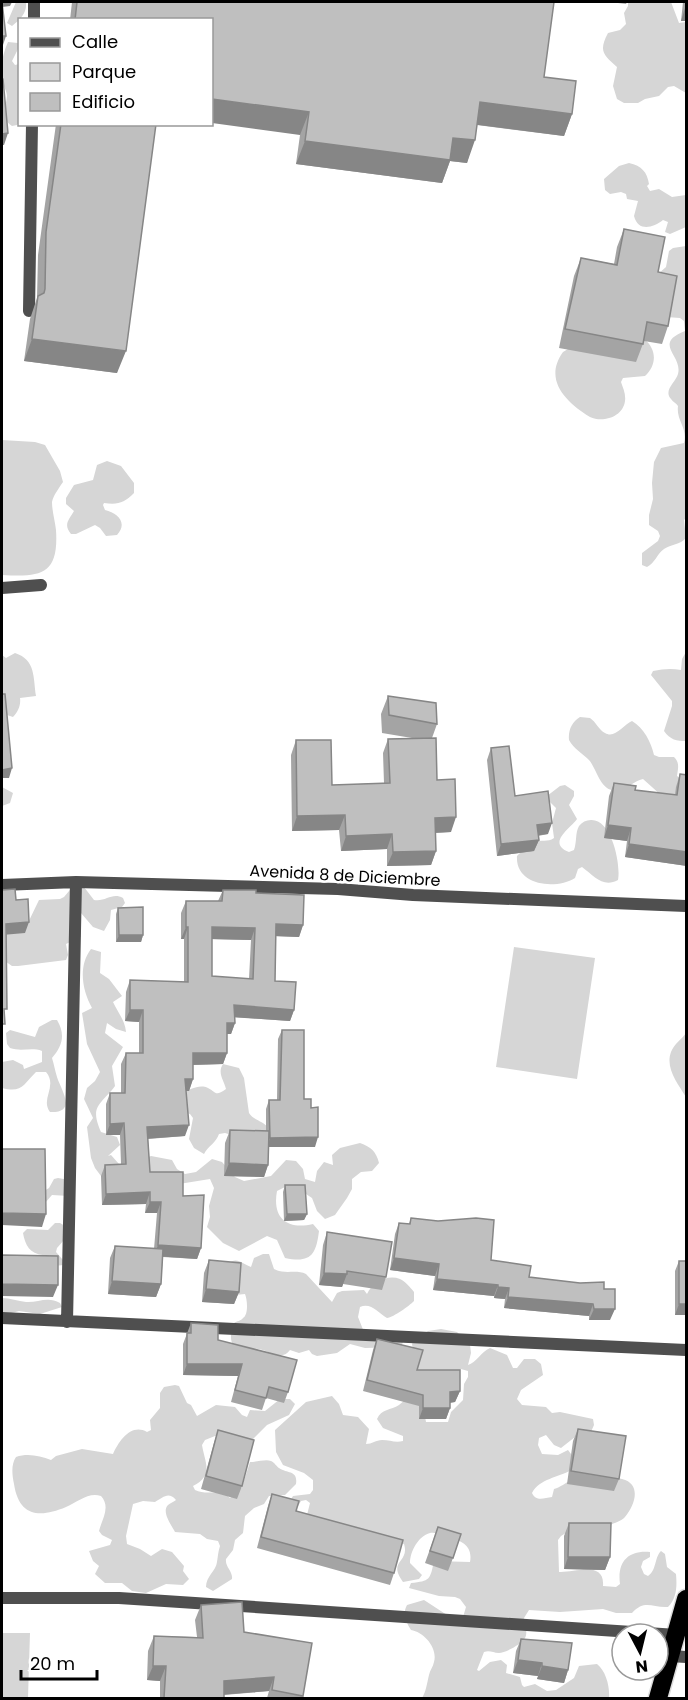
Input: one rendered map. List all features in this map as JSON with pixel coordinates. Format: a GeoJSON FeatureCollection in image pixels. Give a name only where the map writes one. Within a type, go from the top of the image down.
{"type":"FeatureCollection","features":[{"type":"Feature","properties":{"kind":"highway"},"geometry":{"type":"LineString","coordinates":[[658,1698],[678,1657],[676,1635],[687,1599]]}},
{"type":"Feature","properties":{"kind":"street"},"geometry":{"type":"LineString","coordinates":[[34,2],[34,18]]}},
{"type":"Feature","properties":{"kind":"street"},"geometry":{"type":"LineString","coordinates":[[29,311],[32,126]]}},
{"type":"Feature","properties":{"kind":"street"},"geometry":{"type":"LineString","coordinates":[[2,588],[41,585]]}},
{"type":"Feature","properties":{"kind":"street"},"geometry":{"type":"LineString","coordinates":[[67,1322],[76,882]]}},
{"type":"Feature","properties":{"kind":"street","name":"Avenida 8 de Diciembre"},"geometry":{"type":"LineString","coordinates":[[2,885],[76,882],[338,889],[413,896],[687,906]]}},
{"type":"Feature","properties":{"kind":"street"},"geometry":{"type":"LineString","coordinates":[[2,1318],[687,1350]]}},
{"type":"Feature","properties":{"kind":"street"},"geometry":{"type":"LineString","coordinates":[[2,1598],[119,1598],[676,1635]]}},
{"type":"Feature","properties":{"kind":"green space"},"geometry":{"type":"Polygon","coordinates":[[[16,2],[26,2],[26,9],[21,18],[18,18],[12,26],[7,23],[16,2]]]}},
{"type":"Feature","properties":{"kind":"green space"},"geometry":{"type":"Polygon","coordinates":[[[628,2],[671,2],[679,23],[686,22],[686,93],[674,86],[668,87],[659,96],[638,103],[624,103],[617,99],[613,86],[617,67],[604,53],[603,45],[608,33],[620,30],[626,24],[624,13],[628,2]]]}},
{"type":"Feature","properties":{"kind":"green space"},"geometry":{"type":"Polygon","coordinates":[[[8,42],[18,43],[18,49],[12,61],[15,65],[18,64],[18,124],[12,126],[5,116],[7,93],[3,83],[3,57],[8,42]]]}},
{"type":"Feature","properties":{"kind":"green space"},"geometry":{"type":"Polygon","coordinates":[[[629,163],[641,168],[645,173],[650,191],[659,189],[672,197],[686,195],[686,227],[670,234],[665,232],[668,222],[663,220],[646,227],[639,225],[634,216],[638,201],[627,199],[626,194],[621,192],[610,194],[605,190],[604,179],[619,166],[629,163]]]}},
{"type":"Feature","properties":{"kind":"green space"},"geometry":{"type":"Polygon","coordinates":[[[686,246],[686,518],[684,520],[686,538],[664,549],[647,567],[642,565],[642,553],[658,541],[660,536],[658,531],[649,525],[653,499],[654,462],[661,448],[684,443],[685,438],[678,406],[668,392],[678,374],[677,361],[670,345],[675,336],[685,331],[684,321],[680,318],[666,317],[658,274],[666,267],[669,251],[686,246]]]}},
{"type":"Feature","properties":{"kind":"green space"},"geometry":{"type":"Polygon","coordinates":[[[644,339],[653,352],[652,367],[645,376],[623,378],[621,382],[625,401],[621,411],[616,415],[606,419],[590,417],[573,404],[560,389],[555,372],[557,362],[563,352],[568,349],[644,339]]]}},
{"type":"Feature","properties":{"kind":"green space"},"geometry":{"type":"Polygon","coordinates":[[[2,440],[35,442],[45,445],[60,471],[63,482],[52,502],[56,530],[54,557],[50,565],[37,574],[2,575],[2,440]]]}},
{"type":"Feature","properties":{"kind":"green space"},"geometry":{"type":"Polygon","coordinates":[[[107,461],[121,466],[134,483],[134,493],[127,499],[120,503],[104,503],[103,505],[105,510],[114,513],[120,519],[122,526],[120,531],[117,535],[106,536],[95,525],[71,534],[67,525],[74,511],[66,504],[66,498],[74,485],[93,480],[97,465],[107,461]]]}},
{"type":"Feature","properties":{"kind":"green space"},"geometry":{"type":"Polygon","coordinates":[[[686,652],[686,741],[683,741],[671,738],[664,731],[672,701],[651,675],[657,670],[681,670],[682,659],[686,652]]]}},
{"type":"Feature","properties":{"kind":"green space"},"geometry":{"type":"Polygon","coordinates":[[[15,653],[27,660],[30,665],[34,676],[36,696],[20,698],[19,708],[13,717],[7,715],[5,699],[2,699],[2,655],[6,658],[15,653]]]}},
{"type":"Feature","properties":{"kind":"green space"},"geometry":{"type":"Polygon","coordinates":[[[580,717],[590,718],[603,732],[609,734],[616,733],[632,721],[640,727],[654,755],[676,759],[677,776],[686,782],[686,800],[662,796],[643,779],[620,790],[612,790],[604,786],[589,760],[569,740],[571,727],[580,717]]]}},
{"type":"Feature","properties":{"kind":"green space"},"geometry":{"type":"Polygon","coordinates":[[[565,785],[574,791],[569,805],[577,819],[562,836],[560,844],[562,848],[569,852],[574,850],[579,826],[589,820],[598,822],[610,835],[614,844],[618,880],[603,882],[582,867],[578,869],[575,878],[567,882],[538,883],[523,874],[518,866],[517,856],[527,846],[554,838],[552,823],[556,808],[547,796],[565,785]]]}},
{"type":"Feature","properties":{"kind":"green space"},"geometry":{"type":"Polygon","coordinates":[[[2,787],[13,793],[10,803],[2,806],[2,787]]]}},
{"type":"Feature","properties":{"kind":"green space"},"geometry":{"type":"Polygon","coordinates":[[[74,885],[84,887],[94,900],[119,896],[125,903],[122,907],[111,910],[110,920],[104,931],[93,927],[81,913],[81,937],[66,944],[68,955],[66,960],[12,966],[2,959],[2,934],[25,929],[39,900],[60,899],[74,885]]]}},
{"type":"Feature","properties":{"kind":"green space"},"geometry":{"type":"Polygon","coordinates":[[[514,947],[595,958],[577,1079],[496,1067],[514,947]]]}},
{"type":"Feature","properties":{"kind":"green space"},"geometry":{"type":"Polygon","coordinates":[[[91,949],[101,952],[100,973],[109,979],[122,996],[113,1002],[123,1020],[126,1032],[107,1023],[105,1033],[123,1047],[112,1066],[115,1086],[96,1111],[101,1132],[117,1137],[120,1145],[108,1156],[111,1155],[119,1164],[122,1173],[113,1179],[101,1176],[91,1158],[87,1127],[93,1118],[84,1099],[87,1088],[100,1072],[87,1044],[82,1013],[92,1008],[83,978],[84,963],[91,949]]]}},
{"type":"Feature","properties":{"kind":"green space"},"geometry":{"type":"Polygon","coordinates":[[[52,1020],[57,1020],[62,1035],[60,1045],[52,1058],[66,1105],[59,1111],[50,1112],[47,1102],[50,1082],[46,1072],[36,1072],[18,1089],[2,1088],[2,1062],[13,1060],[23,1065],[24,1069],[42,1062],[42,1051],[10,1048],[7,1044],[6,1033],[10,1030],[35,1037],[39,1027],[52,1020]]]}},
{"type":"Feature","properties":{"kind":"green space"},"geometry":{"type":"Polygon","coordinates":[[[686,1033],[686,1097],[673,1076],[670,1058],[674,1046],[686,1033]]]}},
{"type":"Feature","properties":{"kind":"green space"},"geometry":{"type":"Polygon","coordinates":[[[223,1064],[239,1068],[244,1078],[249,1113],[269,1129],[267,1134],[235,1136],[219,1134],[204,1154],[194,1148],[189,1139],[193,1118],[184,1112],[183,1094],[198,1087],[208,1088],[216,1093],[226,1089],[221,1073],[223,1064]]]}},
{"type":"Feature","properties":{"kind":"green space"},"geometry":{"type":"Polygon","coordinates":[[[360,1143],[372,1150],[379,1163],[372,1171],[361,1172],[352,1179],[352,1189],[335,1215],[325,1219],[317,1211],[312,1198],[297,1188],[287,1186],[277,1191],[277,1208],[283,1220],[296,1225],[313,1224],[319,1231],[314,1252],[300,1259],[285,1258],[277,1240],[267,1236],[239,1251],[223,1243],[207,1227],[214,1188],[210,1179],[179,1184],[155,1180],[141,1160],[151,1156],[172,1160],[177,1169],[185,1174],[196,1172],[212,1159],[222,1162],[235,1177],[244,1181],[271,1176],[286,1160],[296,1161],[303,1169],[305,1179],[315,1182],[317,1171],[324,1162],[333,1165],[332,1155],[340,1148],[360,1143]]]}},
{"type":"Feature","properties":{"kind":"green space"},"geometry":{"type":"Polygon","coordinates":[[[54,1179],[69,1180],[69,1196],[52,1195],[45,1203],[44,1191],[49,1188],[54,1179]]]}},
{"type":"Feature","properties":{"kind":"green space"},"geometry":{"type":"Polygon","coordinates":[[[55,1223],[65,1226],[64,1240],[56,1252],[64,1265],[53,1266],[43,1255],[29,1248],[23,1233],[27,1229],[48,1230],[55,1223]]]}},
{"type":"Feature","properties":{"kind":"green space"},"geometry":{"type":"Polygon","coordinates":[[[269,1254],[274,1269],[306,1274],[332,1302],[337,1293],[342,1291],[364,1290],[367,1294],[376,1283],[385,1279],[395,1278],[404,1281],[414,1292],[414,1301],[409,1306],[387,1318],[371,1307],[364,1306],[360,1307],[358,1317],[364,1332],[403,1342],[401,1347],[365,1348],[350,1344],[337,1353],[317,1356],[309,1350],[299,1353],[290,1350],[283,1355],[258,1349],[237,1351],[231,1341],[232,1331],[234,1323],[245,1316],[247,1303],[245,1294],[235,1295],[228,1264],[237,1261],[251,1267],[254,1258],[269,1254]]]}},
{"type":"Feature","properties":{"kind":"green space"},"geometry":{"type":"Polygon","coordinates":[[[2,1298],[26,1302],[51,1300],[60,1303],[62,1307],[40,1314],[19,1311],[4,1315],[2,1314],[2,1298]]]}},
{"type":"Feature","properties":{"kind":"green space"},"geometry":{"type":"Polygon","coordinates":[[[441,1329],[457,1332],[470,1345],[468,1365],[490,1348],[507,1355],[513,1368],[517,1368],[524,1359],[535,1359],[541,1364],[543,1375],[521,1390],[517,1399],[522,1405],[546,1407],[552,1413],[560,1412],[593,1419],[594,1425],[590,1434],[575,1437],[561,1448],[554,1445],[546,1435],[539,1438],[538,1445],[542,1454],[558,1455],[568,1450],[574,1458],[571,1470],[544,1481],[535,1488],[532,1493],[536,1498],[552,1497],[554,1489],[576,1479],[615,1478],[632,1485],[634,1501],[623,1519],[602,1531],[569,1531],[561,1536],[558,1540],[559,1572],[594,1570],[602,1578],[603,1586],[616,1587],[620,1584],[622,1564],[630,1555],[650,1552],[650,1557],[643,1561],[641,1567],[644,1574],[648,1576],[653,1571],[661,1551],[665,1554],[667,1567],[676,1574],[675,1596],[668,1607],[645,1605],[632,1613],[616,1613],[603,1609],[560,1612],[529,1610],[524,1618],[525,1638],[513,1648],[502,1653],[484,1652],[477,1670],[479,1671],[490,1662],[501,1660],[507,1665],[506,1673],[520,1677],[524,1687],[535,1684],[547,1691],[556,1690],[574,1678],[579,1666],[597,1664],[607,1679],[609,1698],[422,1698],[435,1657],[432,1646],[425,1637],[409,1627],[405,1615],[407,1605],[424,1600],[447,1615],[463,1617],[466,1607],[460,1599],[455,1597],[439,1596],[409,1588],[411,1583],[428,1578],[434,1561],[470,1562],[470,1552],[466,1545],[458,1540],[432,1533],[422,1537],[413,1549],[410,1563],[422,1575],[419,1579],[403,1582],[397,1569],[404,1555],[404,1544],[306,1519],[310,1503],[306,1500],[301,1501],[298,1506],[292,1505],[290,1501],[293,1496],[310,1494],[313,1490],[313,1480],[304,1473],[283,1465],[276,1452],[275,1430],[306,1402],[332,1396],[339,1404],[343,1415],[358,1417],[369,1429],[366,1444],[380,1440],[403,1441],[403,1436],[383,1428],[377,1419],[384,1411],[399,1405],[413,1395],[417,1394],[426,1422],[448,1422],[451,1412],[463,1400],[468,1371],[461,1369],[456,1373],[419,1384],[412,1344],[428,1331],[441,1329]]]}},
{"type":"Feature","properties":{"kind":"green space"},"geometry":{"type":"Polygon","coordinates":[[[179,1386],[187,1403],[191,1405],[197,1416],[216,1405],[235,1407],[247,1417],[250,1410],[265,1411],[280,1399],[290,1399],[295,1404],[289,1415],[267,1425],[252,1440],[215,1436],[205,1440],[202,1445],[206,1473],[200,1482],[193,1486],[195,1490],[222,1493],[230,1498],[242,1487],[250,1462],[264,1460],[271,1461],[279,1468],[294,1474],[296,1484],[285,1495],[269,1496],[264,1504],[254,1508],[245,1516],[243,1533],[235,1540],[233,1550],[226,1559],[232,1579],[213,1591],[206,1587],[216,1565],[220,1546],[218,1541],[207,1539],[200,1534],[175,1532],[166,1511],[168,1505],[176,1500],[173,1497],[166,1496],[155,1502],[143,1501],[133,1504],[126,1536],[127,1544],[151,1556],[162,1549],[172,1552],[184,1566],[183,1571],[189,1579],[183,1585],[166,1584],[146,1593],[132,1591],[122,1583],[105,1583],[95,1574],[99,1566],[93,1561],[89,1551],[110,1545],[112,1540],[99,1531],[106,1509],[101,1496],[87,1496],[57,1511],[32,1512],[26,1509],[17,1495],[12,1470],[13,1463],[16,1457],[20,1456],[43,1457],[51,1460],[56,1456],[82,1449],[113,1454],[126,1435],[136,1430],[147,1432],[151,1430],[150,1420],[160,1408],[160,1393],[164,1387],[179,1386]]]}},
{"type":"Feature","properties":{"kind":"green space"},"geometry":{"type":"Polygon","coordinates":[[[2,1633],[30,1633],[28,1698],[2,1698],[2,1633]]]}},
{"type":"Feature","properties":{"kind":"building"},"geometry":{"type":"Polygon","coordinates":[[[2,2],[6,36],[2,36],[2,2]]]}},
{"type":"Feature","properties":{"kind":"building"},"geometry":{"type":"Polygon","coordinates":[[[77,2],[554,2],[544,77],[576,81],[572,114],[480,102],[475,140],[453,138],[450,160],[305,141],[309,112],[213,99],[213,18],[75,18],[77,2]]]}},
{"type":"Feature","properties":{"kind":"building"},"geometry":{"type":"Polygon","coordinates":[[[2,78],[8,133],[2,134],[2,78]]]}},
{"type":"Feature","properties":{"kind":"building"},"geometry":{"type":"Polygon","coordinates":[[[61,126],[156,126],[126,351],[32,339],[38,296],[44,293],[45,289],[46,232],[61,126]]]}},
{"type":"Feature","properties":{"kind":"building"},"geometry":{"type":"Polygon","coordinates":[[[624,229],[665,237],[658,272],[677,276],[668,326],[647,322],[643,344],[565,329],[581,258],[617,265],[624,229]]]}},
{"type":"Feature","properties":{"kind":"building"},"geometry":{"type":"Polygon","coordinates":[[[2,694],[5,694],[12,768],[2,770],[2,694]]]}},
{"type":"Feature","properties":{"kind":"building"},"geometry":{"type":"Polygon","coordinates":[[[388,696],[436,703],[437,724],[389,715],[388,696]]]}},
{"type":"Feature","properties":{"kind":"building"},"geometry":{"type":"Polygon","coordinates":[[[436,738],[437,780],[455,779],[456,817],[435,818],[436,851],[393,852],[392,834],[346,836],[345,815],[297,816],[296,740],[331,740],[332,785],[390,783],[388,739],[436,738]]]}},
{"type":"Feature","properties":{"kind":"building"},"geometry":{"type":"Polygon","coordinates":[[[509,746],[515,796],[548,791],[552,823],[537,825],[539,840],[501,844],[491,748],[509,746]]]}},
{"type":"Feature","properties":{"kind":"building"},"geometry":{"type":"Polygon","coordinates":[[[680,774],[687,775],[687,852],[629,844],[631,828],[608,825],[614,783],[636,786],[635,790],[677,795],[680,774]]]}},
{"type":"Feature","properties":{"kind":"building"},"geometry":{"type":"Polygon","coordinates":[[[15,889],[16,900],[28,899],[29,922],[6,924],[7,1009],[4,1009],[5,1024],[2,1024],[2,890],[15,889]]]}},
{"type":"Feature","properties":{"kind":"building"},"geometry":{"type":"Polygon","coordinates":[[[223,890],[256,890],[256,893],[304,895],[303,925],[276,924],[275,981],[296,982],[294,1010],[234,1005],[235,1023],[227,1023],[227,1053],[193,1053],[193,1079],[185,1079],[189,1125],[147,1127],[150,1172],[183,1172],[183,1196],[204,1195],[201,1248],[158,1245],[161,1202],[150,1202],[150,1192],[106,1194],[105,1165],[126,1164],[124,1123],[110,1124],[110,1093],[125,1093],[126,1053],[143,1053],[143,1010],[130,1010],[130,980],[188,982],[186,901],[222,901],[223,890]],[[212,927],[212,976],[253,979],[255,928],[212,927]]]}},
{"type":"Feature","properties":{"kind":"building"},"geometry":{"type":"Polygon","coordinates":[[[143,907],[143,935],[119,935],[118,908],[143,907]]]}},
{"type":"Feature","properties":{"kind":"building"},"geometry":{"type":"Polygon","coordinates":[[[282,1030],[304,1030],[304,1099],[311,1099],[311,1108],[318,1107],[318,1137],[270,1138],[269,1100],[280,1100],[282,1030]]]}},
{"type":"Feature","properties":{"kind":"building"},"geometry":{"type":"Polygon","coordinates":[[[230,1130],[269,1131],[268,1165],[229,1163],[230,1130]]]}},
{"type":"Feature","properties":{"kind":"building"},"geometry":{"type":"Polygon","coordinates":[[[2,1149],[45,1149],[46,1214],[2,1213],[2,1149]]]}},
{"type":"Feature","properties":{"kind":"building"},"geometry":{"type":"Polygon","coordinates":[[[285,1185],[305,1185],[307,1214],[287,1214],[285,1185]]]}},
{"type":"Feature","properties":{"kind":"building"},"geometry":{"type":"Polygon","coordinates":[[[411,1218],[438,1221],[476,1218],[494,1220],[491,1260],[531,1266],[529,1277],[580,1283],[604,1282],[604,1289],[615,1289],[615,1309],[594,1309],[593,1304],[508,1297],[509,1288],[498,1287],[498,1285],[437,1279],[439,1264],[394,1258],[399,1223],[410,1224],[411,1218]]]}},
{"type":"Feature","properties":{"kind":"building"},"geometry":{"type":"Polygon","coordinates":[[[327,1232],[392,1242],[386,1277],[347,1271],[347,1274],[324,1273],[327,1232]]]}},
{"type":"Feature","properties":{"kind":"building"},"geometry":{"type":"Polygon","coordinates":[[[115,1246],[163,1249],[161,1284],[112,1281],[115,1246]]]}},
{"type":"Feature","properties":{"kind":"building"},"geometry":{"type":"Polygon","coordinates":[[[2,1255],[58,1256],[58,1285],[2,1284],[2,1255]]]}},
{"type":"Feature","properties":{"kind":"building"},"geometry":{"type":"Polygon","coordinates":[[[209,1260],[241,1263],[239,1292],[206,1289],[209,1260]]]}},
{"type":"Feature","properties":{"kind":"building"},"geometry":{"type":"Polygon","coordinates":[[[679,1261],[687,1261],[687,1304],[679,1304],[679,1261]]]}},
{"type":"Feature","properties":{"kind":"building"},"geometry":{"type":"Polygon","coordinates":[[[191,1323],[218,1325],[218,1340],[297,1360],[288,1392],[269,1387],[266,1398],[235,1390],[242,1364],[187,1364],[187,1333],[191,1333],[191,1323]]]}},
{"type":"Feature","properties":{"kind":"building"},"geometry":{"type":"Polygon","coordinates":[[[377,1339],[423,1350],[417,1370],[460,1370],[460,1391],[450,1392],[450,1408],[423,1408],[423,1395],[367,1380],[377,1339]]]}},
{"type":"Feature","properties":{"kind":"building"},"geometry":{"type":"Polygon","coordinates":[[[578,1429],[626,1436],[619,1479],[571,1471],[578,1429]]]}},
{"type":"Feature","properties":{"kind":"building"},"geometry":{"type":"Polygon","coordinates":[[[218,1430],[254,1440],[242,1486],[206,1476],[218,1430]]]}},
{"type":"Feature","properties":{"kind":"building"},"geometry":{"type":"Polygon","coordinates":[[[272,1494],[299,1501],[296,1511],[403,1540],[394,1573],[261,1537],[272,1494]]]}},
{"type":"Feature","properties":{"kind":"building"},"geometry":{"type":"Polygon","coordinates":[[[569,1523],[611,1523],[610,1557],[568,1557],[569,1523]]]}},
{"type":"Feature","properties":{"kind":"building"},"geometry":{"type":"Polygon","coordinates":[[[438,1527],[461,1534],[453,1558],[430,1551],[438,1527]]]}},
{"type":"Feature","properties":{"kind":"building"},"geometry":{"type":"Polygon","coordinates":[[[242,1602],[244,1632],[312,1643],[303,1696],[272,1690],[274,1677],[224,1681],[224,1698],[164,1698],[166,1666],[153,1666],[154,1636],[203,1638],[201,1605],[242,1602]]]}},
{"type":"Feature","properties":{"kind":"building"},"geometry":{"type":"Polygon","coordinates":[[[521,1639],[572,1643],[568,1670],[518,1660],[521,1639]]]}}]}
